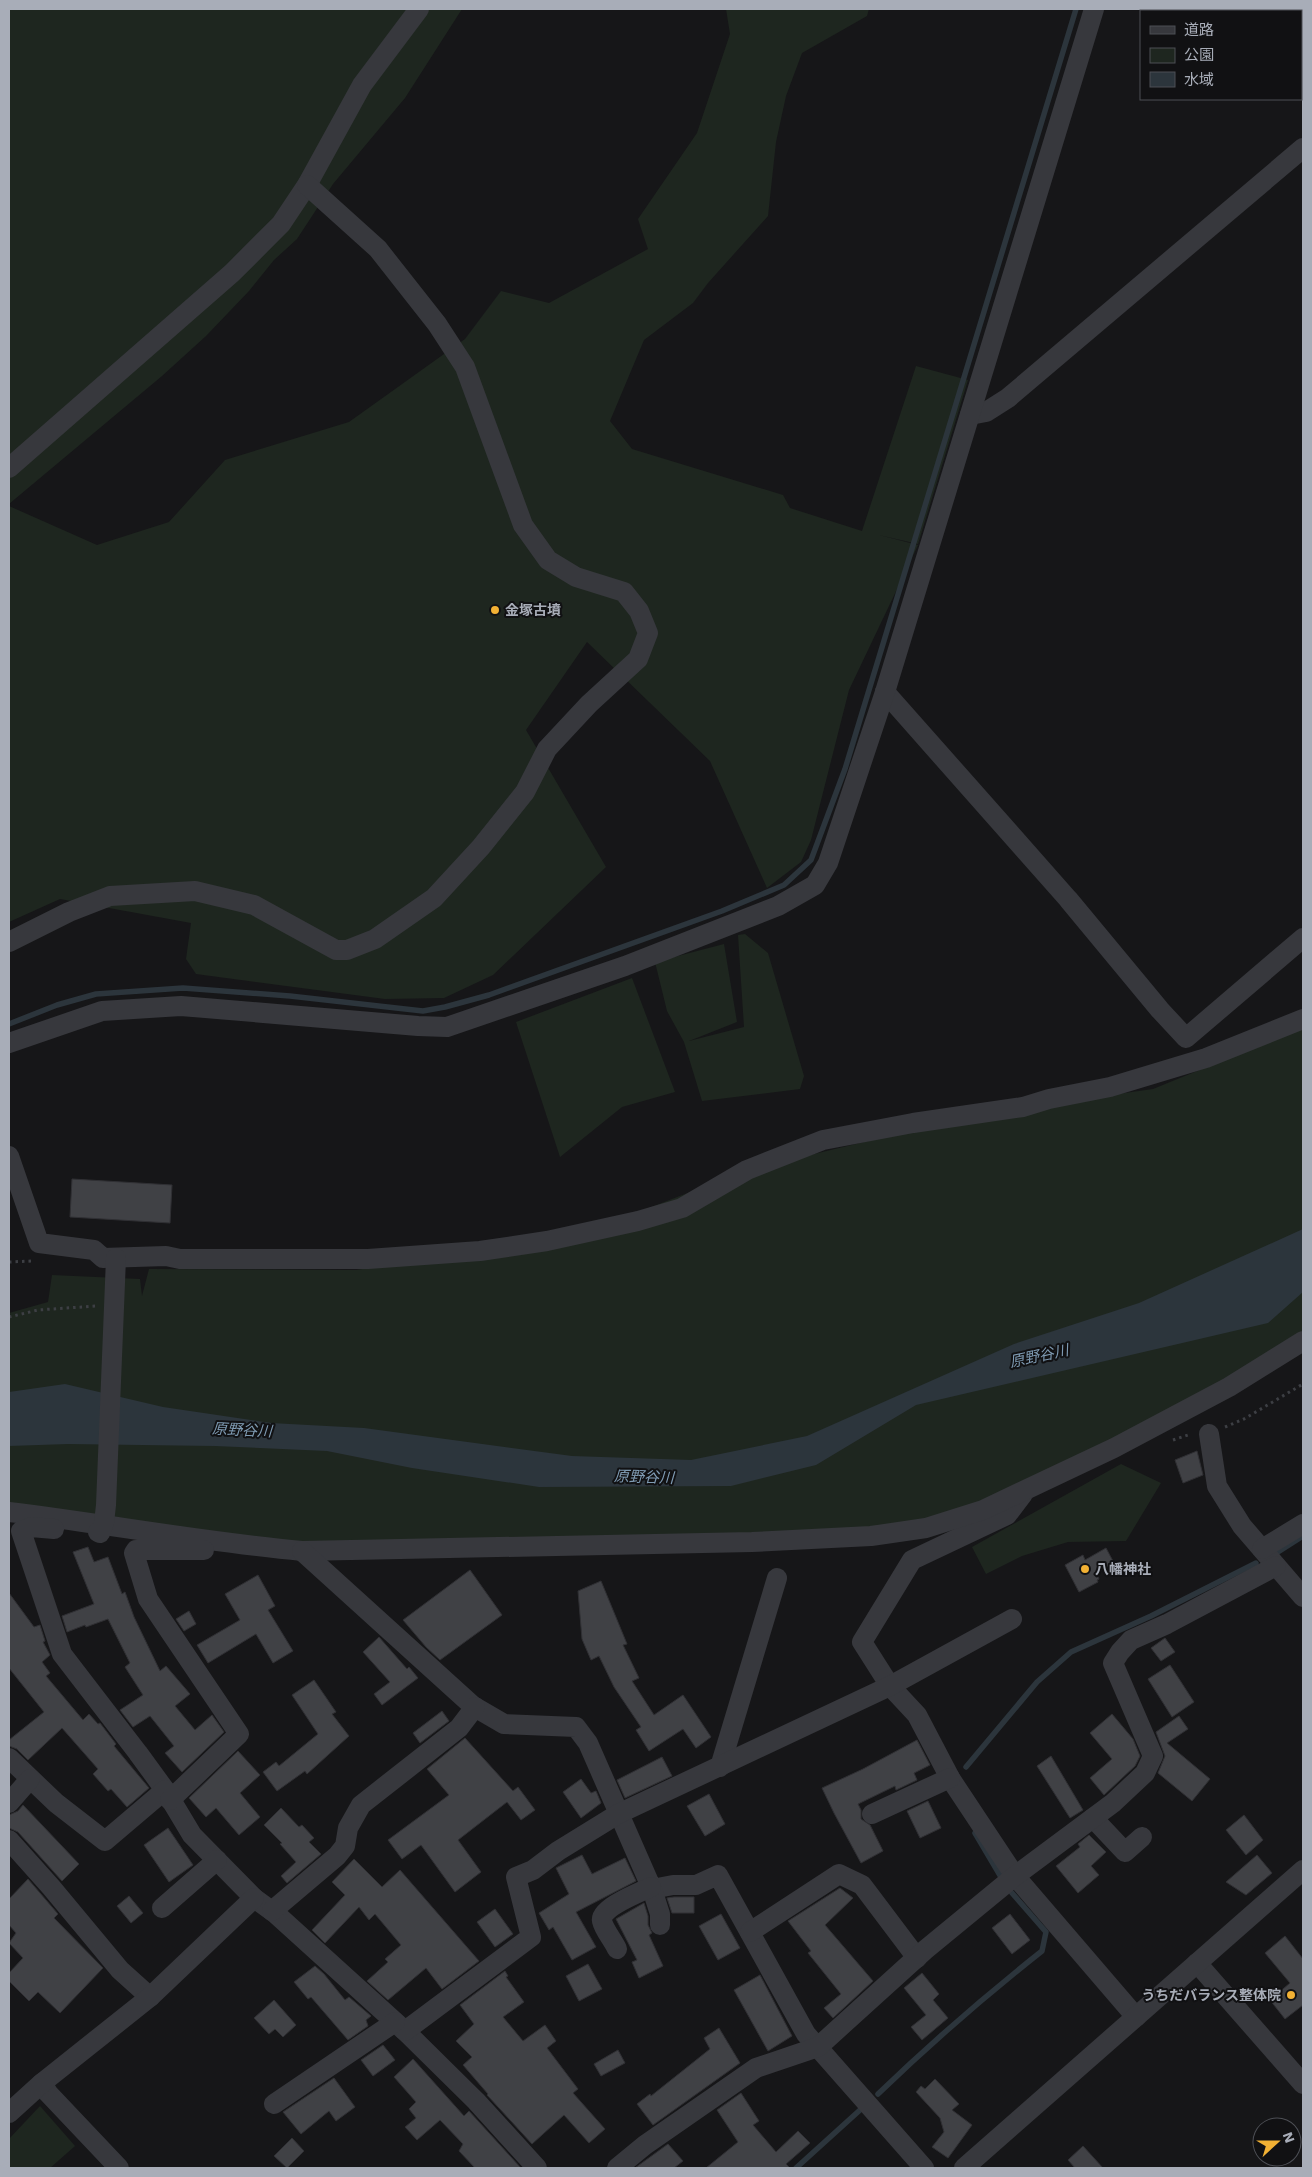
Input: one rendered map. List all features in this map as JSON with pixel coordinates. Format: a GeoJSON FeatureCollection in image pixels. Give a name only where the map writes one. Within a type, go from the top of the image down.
{"type":"FeatureCollection","features":[{"type":"Feature","properties":{"kind":"street"},"geometry":{"type":"LineString","coordinates":[[9,468],[232,273],[281,224],[307,185],[362,85],[419,9]]}},
{"type":"Feature","properties":{"kind":"street"},"geometry":{"type":"LineString","coordinates":[[9,1043],[102,1011],[181,1006],[447,1027],[624,966],[778,906],[814,885],[828,863],[885,692],[1094,9]]}},
{"type":"Feature","properties":{"kind":"street"},"geometry":{"type":"LineString","coordinates":[[970,415],[986,412],[1008,398],[1303,148]]}},
{"type":"Feature","properties":{"kind":"street"},"geometry":{"type":"LineString","coordinates":[[9,942],[70,912],[110,896],[195,891],[254,906],[336,950],[347,950],[375,939],[434,898],[481,846],[524,792],[547,749],[589,704],[638,659],[648,633],[639,611],[624,592],[576,577],[548,560],[523,525],[464,367],[437,324],[378,249],[307,185]]}},
{"type":"Feature","properties":{"kind":"street"},"geometry":{"type":"LineString","coordinates":[[885,692],[1068,899],[1160,1010],[1186,1038],[1303,938]]}},
{"type":"Feature","properties":{"kind":"street"},"geometry":{"type":"LineString","coordinates":[[9,1156],[38,1243],[94,1250],[103,1258],[166,1256],[180,1259],[368,1259],[480,1251],[547,1242],[638,1221],[682,1208],[747,1170],[823,1140],[913,1123],[1023,1107],[1049,1099],[1110,1087],[1206,1058],[1303,1019]]}},
{"type":"Feature","properties":{"kind":"street"},"geometry":{"type":"LineString","coordinates":[[16,1528],[31,1527],[100,1533],[105,1514],[116,1258]]}},
{"type":"Feature","properties":{"kind":"street"},"geometry":{"type":"LineString","coordinates":[[9,1512],[105,1514],[229,1544],[302,1551],[752,1542],[871,1536],[926,1528],[983,1510],[1114,1448],[1229,1387],[1303,1341]]}},
{"type":"Feature","properties":{"kind":"street"},"geometry":{"type":"LineString","coordinates":[[1209,1434],[1217,1486],[1242,1526],[1303,1598]]}},
{"type":"Feature","properties":{"kind":"street"},"geometry":{"type":"LineString","coordinates":[[1026,1490],[1007,1515],[912,1560],[862,1642],[890,1686],[917,1715],[950,1778],[1016,1876],[1136,2017]]}},
{"type":"Feature","properties":{"kind":"street"},"geometry":{"type":"LineString","coordinates":[[1262,1549],[1303,1524]]}},
{"type":"Feature","properties":{"kind":"street"},"geometry":{"type":"LineString","coordinates":[[16,1528],[21,1531],[62,1654],[168,1795],[192,1835],[254,1898],[272,1911],[400,2027],[476,2101],[537,2168]]}},
{"type":"Feature","properties":{"kind":"street"},"geometry":{"type":"LineString","coordinates":[[9,1758],[56,1803],[105,1841],[168,1795],[239,1734],[148,1600],[134,1553],[136,1550],[222,1550],[229,1544]]}},
{"type":"Feature","properties":{"kind":"street"},"geometry":{"type":"LineString","coordinates":[[302,1551],[475,1707],[504,1724],[576,1727],[588,1743],[652,1888],[660,1914],[660,1925]]}},
{"type":"Feature","properties":{"kind":"street"},"geometry":{"type":"LineString","coordinates":[[617,2168],[645,2145],[756,2068],[818,2047],[917,1958],[1016,1876],[1113,1803],[1146,1773],[1153,1756],[1113,1663],[1131,1640],[1167,1624],[1276,1566]]}},
{"type":"Feature","properties":{"kind":"street"},"geometry":{"type":"LineString","coordinates":[[720,1766],[777,1578]]}},
{"type":"Feature","properties":{"kind":"street"},"geometry":{"type":"LineString","coordinates":[[274,2104],[400,2027],[530,1937],[516,1877],[533,1870],[558,1851],[618,1814],[890,1686],[1012,1619]]}},
{"type":"Feature","properties":{"kind":"street"},"geometry":{"type":"LineString","coordinates":[[272,1911],[337,1856],[346,1846],[348,1828],[361,1806],[459,1728],[475,1707]]}},
{"type":"Feature","properties":{"kind":"street"},"geometry":{"type":"LineString","coordinates":[[9,1803],[30,1778]]}},
{"type":"Feature","properties":{"kind":"street"},"geometry":{"type":"LineString","coordinates":[[872,1814],[950,1778]]}},
{"type":"Feature","properties":{"kind":"street"},"geometry":{"type":"LineString","coordinates":[[1093,1818],[1125,1852],[1142,1837]]}},
{"type":"Feature","properties":{"kind":"street"},"geometry":{"type":"LineString","coordinates":[[9,1840],[52,1887],[120,1970],[150,1997]]}},
{"type":"Feature","properties":{"kind":"street"},"geometry":{"type":"LineString","coordinates":[[162,1908],[217,1860]]}},
{"type":"Feature","properties":{"kind":"street"},"geometry":{"type":"LineString","coordinates":[[964,2168],[1303,1870]]}},
{"type":"Feature","properties":{"kind":"street"},"geometry":{"type":"LineString","coordinates":[[750,1932],[839,1874],[862,1885],[917,1958]]}},
{"type":"Feature","properties":{"kind":"street"},"geometry":{"type":"LineString","coordinates":[[617,1948],[602,1920],[603,1914],[611,1907],[652,1888],[696,1885],[718,1875],[806,2034],[924,2168]]}},
{"type":"Feature","properties":{"kind":"street"},"geometry":{"type":"LineString","coordinates":[[9,2113],[42,2083],[150,1997],[254,1898]]}},
{"type":"Feature","properties":{"kind":"street"},"geometry":{"type":"LineString","coordinates":[[1197,1963],[1303,2084]]}},
{"type":"Feature","properties":{"kind":"street"},"geometry":{"type":"LineString","coordinates":[[42,2083],[48,2093],[118,2168]]}},
{"type":"Feature","properties":{"kind":"path"},"geometry":{"type":"LineString","coordinates":[[9,1317],[38,1310],[114,1309]]}},
{"type":"Feature","properties":{"kind":"green space"},"geometry":{"type":"Polygon","coordinates":[[[9,9],[462,9],[405,98],[333,184],[297,239],[274,260],[249,291],[206,336],[162,376],[9,504],[9,9]]]}},
{"type":"Feature","properties":{"kind":"green space"},"geometry":{"type":"Polygon","coordinates":[[[726,9],[869,9],[867,16],[802,53],[786,96],[776,142],[768,216],[708,283],[693,303],[644,340],[610,421],[632,449],[783,495],[790,508],[862,531],[916,366],[968,380],[918,544],[879,535],[918,545],[849,690],[811,840],[801,862],[767,888],[710,761],[587,642],[526,730],[606,867],[493,975],[444,998],[385,999],[196,974],[186,959],[191,923],[60,899],[9,922],[9,506],[97,545],[169,522],[225,460],[349,422],[465,339],[501,291],[549,303],[648,249],[638,219],[697,133],[730,34],[726,9]]]}},
{"type":"Feature","properties":{"kind":"green space"},"geometry":{"type":"Polygon","coordinates":[[[745,934],[768,953],[804,1076],[800,1089],[702,1101],[684,1042],[667,1011],[655,962],[724,944],[737,1022],[689,1041],[744,1027],[738,935],[745,934]]]}},
{"type":"Feature","properties":{"kind":"green space"},"geometry":{"type":"Polygon","coordinates":[[[632,978],[675,1092],[622,1107],[560,1157],[516,1022],[632,978]]]}},
{"type":"Feature","properties":{"kind":"green space"},"geometry":{"type":"Polygon","coordinates":[[[1303,1028],[1303,1336],[1228,1381],[945,1522],[844,1537],[302,1551],[9,1506],[9,1313],[48,1302],[52,1275],[140,1279],[142,1296],[149,1269],[356,1270],[579,1235],[747,1170],[989,1112],[1153,1089],[1303,1028]]]}},
{"type":"Feature","properties":{"kind":"green space"},"geometry":{"type":"Polygon","coordinates":[[[1121,1464],[1161,1483],[1126,1541],[1068,1542],[1022,1556],[986,1574],[972,1547],[1121,1464]]]}},
{"type":"Feature","properties":{"kind":"green space"},"geometry":{"type":"Polygon","coordinates":[[[40,2106],[75,2146],[50,2168],[9,2168],[9,2139],[40,2106]]]}},
{"type":"Feature","properties":{"kind":"water","name":"原野谷川"},"geometry":{"type":"Polygon","coordinates":[[[1303,1229],[1303,1292],[1268,1323],[916,1405],[816,1465],[731,1486],[539,1487],[412,1468],[327,1451],[215,1446],[68,1444],[9,1446],[9,1392],[65,1384],[163,1407],[271,1423],[364,1428],[572,1456],[691,1460],[807,1436],[1014,1344],[1139,1303],[1303,1229]]]}},
{"type":"Feature","properties":{"kind":"building"},"geometry":{"type":"Polygon","coordinates":[[[72,1179],[172,1185],[170,1223],[70,1217],[72,1179]]]}},
{"type":"Feature","properties":{"kind":"building"},"geometry":{"type":"Polygon","coordinates":[[[1197,1451],[1203,1475],[1183,1483],[1175,1460],[1197,1451]]]}},
{"type":"Feature","properties":{"kind":"building"},"geometry":{"type":"Polygon","coordinates":[[[88,1547],[94,1562],[108,1557],[122,1594],[125,1592],[134,1617],[160,1671],[166,1666],[190,1694],[175,1706],[195,1730],[212,1715],[224,1732],[182,1772],[165,1753],[174,1746],[150,1716],[133,1727],[120,1710],[143,1695],[125,1667],[130,1663],[108,1619],[67,1632],[62,1616],[94,1604],[73,1552],[88,1547]]]}},
{"type":"Feature","properties":{"kind":"building","name":"八幡神社"},"geometry":{"type":"Polygon","coordinates":[[[1106,1548],[1114,1563],[1096,1573],[1099,1579],[1097,1580],[1098,1582],[1079,1592],[1065,1565],[1083,1555],[1085,1560],[1106,1548]]]}},
{"type":"Feature","properties":{"kind":"building"},"geometry":{"type":"Polygon","coordinates":[[[470,1570],[502,1615],[440,1660],[403,1620],[470,1570]]]}},
{"type":"Feature","properties":{"kind":"building"},"geometry":{"type":"Polygon","coordinates":[[[258,1575],[275,1606],[268,1610],[293,1651],[273,1663],[256,1634],[208,1663],[197,1645],[240,1620],[225,1594],[258,1575]]]}},
{"type":"Feature","properties":{"kind":"building"},"geometry":{"type":"Polygon","coordinates":[[[601,1581],[627,1644],[623,1645],[639,1678],[632,1681],[654,1715],[683,1695],[711,1737],[696,1748],[683,1729],[649,1751],[636,1730],[641,1727],[614,1687],[599,1656],[591,1660],[582,1639],[578,1591],[601,1581]]]}},
{"type":"Feature","properties":{"kind":"building"},"geometry":{"type":"Polygon","coordinates":[[[9,1593],[34,1627],[40,1625],[45,1641],[43,1642],[50,1655],[42,1662],[50,1673],[46,1676],[83,1720],[89,1714],[98,1724],[100,1723],[116,1744],[114,1746],[149,1788],[127,1807],[111,1789],[108,1791],[93,1774],[98,1769],[62,1728],[28,1760],[17,1749],[9,1746],[9,1740],[44,1712],[9,1668],[9,1593]]]}},
{"type":"Feature","properties":{"kind":"building"},"geometry":{"type":"Polygon","coordinates":[[[189,1611],[196,1624],[184,1631],[176,1619],[189,1611]]]}},
{"type":"Feature","properties":{"kind":"building"},"geometry":{"type":"Polygon","coordinates":[[[379,1637],[407,1669],[409,1667],[418,1678],[382,1705],[374,1694],[390,1682],[363,1652],[379,1637]]]}},
{"type":"Feature","properties":{"kind":"building"},"geometry":{"type":"Polygon","coordinates":[[[1165,1638],[1175,1652],[1161,1661],[1151,1648],[1165,1638]]]}},
{"type":"Feature","properties":{"kind":"building"},"geometry":{"type":"Polygon","coordinates":[[[1170,1665],[1194,1702],[1172,1717],[1148,1679],[1170,1665]]]}},
{"type":"Feature","properties":{"kind":"building"},"geometry":{"type":"Polygon","coordinates":[[[314,1680],[336,1712],[332,1714],[349,1736],[307,1774],[305,1771],[277,1791],[263,1772],[276,1762],[279,1766],[318,1734],[292,1695],[314,1680]]]}},
{"type":"Feature","properties":{"kind":"building"},"geometry":{"type":"Polygon","coordinates":[[[442,1711],[449,1721],[420,1743],[413,1733],[442,1711]]]}},
{"type":"Feature","properties":{"kind":"building"},"geometry":{"type":"Polygon","coordinates":[[[1112,1714],[1133,1739],[1140,1756],[1135,1766],[1104,1795],[1090,1778],[1112,1759],[1090,1733],[1112,1714]]]}},
{"type":"Feature","properties":{"kind":"building"},"geometry":{"type":"Polygon","coordinates":[[[1179,1716],[1188,1729],[1167,1743],[1210,1779],[1192,1801],[1158,1773],[1165,1756],[1156,1732],[1179,1716]]]}},
{"type":"Feature","properties":{"kind":"building"},"geometry":{"type":"Polygon","coordinates":[[[465,1738],[513,1791],[518,1787],[535,1810],[521,1820],[507,1802],[458,1840],[481,1872],[455,1892],[421,1845],[402,1859],[388,1840],[449,1795],[427,1769],[465,1738]]]}},
{"type":"Feature","properties":{"kind":"building"},"geometry":{"type":"Polygon","coordinates":[[[917,1740],[930,1765],[914,1773],[917,1780],[896,1790],[895,1786],[858,1804],[861,1810],[861,1819],[870,1825],[883,1851],[861,1863],[822,1788],[863,1769],[917,1740]]]}},
{"type":"Feature","properties":{"kind":"building"},"geometry":{"type":"Polygon","coordinates":[[[238,1751],[260,1775],[240,1793],[260,1817],[239,1835],[216,1808],[206,1817],[189,1798],[238,1751]]]}},
{"type":"Feature","properties":{"kind":"building"},"geometry":{"type":"Polygon","coordinates":[[[1051,1756],[1083,1810],[1070,1818],[1037,1766],[1051,1756]]]}},
{"type":"Feature","properties":{"kind":"building"},"geometry":{"type":"Polygon","coordinates":[[[662,1757],[672,1776],[625,1798],[617,1780],[662,1757]]]}},
{"type":"Feature","properties":{"kind":"building"},"geometry":{"type":"Polygon","coordinates":[[[581,1779],[591,1793],[596,1791],[601,1803],[581,1818],[563,1792],[581,1779]]]}},
{"type":"Feature","properties":{"kind":"building"},"geometry":{"type":"Polygon","coordinates":[[[709,1794],[725,1824],[705,1836],[687,1806],[709,1794]]]}},
{"type":"Feature","properties":{"kind":"building"},"geometry":{"type":"Polygon","coordinates":[[[928,1801],[941,1828],[920,1838],[907,1811],[928,1801]]]}},
{"type":"Feature","properties":{"kind":"building"},"geometry":{"type":"Polygon","coordinates":[[[23,1805],[79,1864],[62,1881],[18,1832],[9,1828],[9,1815],[18,1811],[23,1805]]]}},
{"type":"Feature","properties":{"kind":"building"},"geometry":{"type":"Polygon","coordinates":[[[281,1808],[299,1827],[302,1825],[314,1838],[309,1842],[321,1854],[287,1883],[281,1876],[296,1862],[280,1844],[282,1843],[264,1825],[281,1808]]]}},
{"type":"Feature","properties":{"kind":"building"},"geometry":{"type":"Polygon","coordinates":[[[1244,1815],[1263,1840],[1246,1855],[1226,1830],[1244,1815]]]}},
{"type":"Feature","properties":{"kind":"building"},"geometry":{"type":"Polygon","coordinates":[[[168,1828],[193,1865],[169,1882],[144,1845],[168,1828]]]}},
{"type":"Feature","properties":{"kind":"building"},"geometry":{"type":"Polygon","coordinates":[[[1089,1835],[1106,1852],[1091,1866],[1099,1875],[1078,1893],[1056,1866],[1080,1847],[1078,1844],[1089,1835]]]}},
{"type":"Feature","properties":{"kind":"building"},"geometry":{"type":"Polygon","coordinates":[[[582,1855],[592,1874],[625,1858],[636,1881],[576,1912],[596,1947],[572,1960],[553,1927],[549,1930],[539,1913],[569,1894],[556,1868],[582,1855]]]}},
{"type":"Feature","properties":{"kind":"building"},"geometry":{"type":"Polygon","coordinates":[[[1257,1855],[1272,1873],[1246,1895],[1226,1882],[1257,1855]]]}},
{"type":"Feature","properties":{"kind":"building"},"geometry":{"type":"Polygon","coordinates":[[[354,1859],[382,1887],[400,1870],[479,1961],[442,1989],[426,1968],[388,2000],[367,1981],[388,1962],[385,1959],[401,1945],[375,1914],[369,1920],[359,1907],[325,1943],[312,1930],[345,1895],[332,1882],[354,1859]]]}},
{"type":"Feature","properties":{"kind":"building"},"geometry":{"type":"Polygon","coordinates":[[[28,1879],[58,1914],[54,1918],[103,1968],[60,2013],[38,1992],[29,2001],[9,1981],[9,1973],[23,1958],[9,1943],[16,1933],[9,1925],[9,1899],[28,1879]]]}},
{"type":"Feature","properties":{"kind":"building"},"geometry":{"type":"Polygon","coordinates":[[[840,1888],[853,1898],[825,1925],[873,1981],[833,2018],[824,2008],[841,1994],[808,1953],[811,1951],[788,1921],[840,1888]]]}},
{"type":"Feature","properties":{"kind":"building"},"geometry":{"type":"Polygon","coordinates":[[[129,1896],[143,1913],[131,1923],[117,1906],[129,1896]]]}},
{"type":"Feature","properties":{"kind":"building"},"geometry":{"type":"Polygon","coordinates":[[[694,1897],[694,1913],[672,1913],[667,1898],[694,1897]]]}},
{"type":"Feature","properties":{"kind":"building"},"geometry":{"type":"Polygon","coordinates":[[[644,1903],[648,1916],[648,1925],[652,1933],[649,1935],[663,1966],[639,1978],[632,1962],[637,1960],[616,1919],[644,1903]]]}},
{"type":"Feature","properties":{"kind":"building"},"geometry":{"type":"Polygon","coordinates":[[[495,1909],[513,1934],[495,1947],[477,1922],[495,1909]]]}},
{"type":"Feature","properties":{"kind":"building"},"geometry":{"type":"Polygon","coordinates":[[[721,1914],[740,1948],[718,1960],[699,1926],[721,1914]]]}},
{"type":"Feature","properties":{"kind":"building"},"geometry":{"type":"Polygon","coordinates":[[[1010,1914],[1030,1940],[1012,1954],[992,1928],[1010,1914]]]}},
{"type":"Feature","properties":{"kind":"building"},"geometry":{"type":"Polygon","coordinates":[[[1285,1936],[1303,1959],[1303,2005],[1285,2019],[1270,2000],[1290,1983],[1265,1953],[1285,1936]]]}},
{"type":"Feature","properties":{"kind":"building"},"geometry":{"type":"Polygon","coordinates":[[[588,1964],[602,1989],[579,2001],[566,1976],[588,1964]]]}},
{"type":"Feature","properties":{"kind":"building"},"geometry":{"type":"Polygon","coordinates":[[[315,1966],[345,2000],[349,1997],[371,2016],[366,2020],[368,2026],[348,2040],[311,1997],[308,1999],[294,1982],[315,1966]]]}},
{"type":"Feature","properties":{"kind":"building"},"geometry":{"type":"Polygon","coordinates":[[[505,1971],[508,1976],[506,1977],[524,2002],[503,2017],[523,2041],[545,2025],[556,2041],[547,2048],[578,2089],[573,2093],[605,2129],[589,2143],[564,2115],[532,2144],[487,2095],[463,2065],[472,2057],[456,2041],[474,2024],[460,2005],[505,1971]]]}},
{"type":"Feature","properties":{"kind":"building"},"geometry":{"type":"Polygon","coordinates":[[[922,1973],[939,1994],[933,2000],[948,2018],[922,2040],[911,2027],[926,2015],[904,1988],[922,1973]]]}},
{"type":"Feature","properties":{"kind":"building"},"geometry":{"type":"Polygon","coordinates":[[[760,1975],[792,2036],[768,2051],[734,1990],[760,1975]]]}},
{"type":"Feature","properties":{"kind":"building"},"geometry":{"type":"Polygon","coordinates":[[[274,2000],[296,2025],[283,2037],[275,2029],[269,2034],[254,2018],[274,2000]]]}},
{"type":"Feature","properties":{"kind":"building"},"geometry":{"type":"Polygon","coordinates":[[[719,2028],[740,2063],[653,2125],[637,2104],[650,2094],[651,2096],[710,2049],[704,2038],[719,2028]]]}},
{"type":"Feature","properties":{"kind":"building"},"geometry":{"type":"Polygon","coordinates":[[[383,2045],[395,2060],[373,2076],[361,2060],[383,2045]]]}},
{"type":"Feature","properties":{"kind":"building"},"geometry":{"type":"Polygon","coordinates":[[[618,2050],[625,2063],[601,2076],[594,2064],[618,2050]]]}},
{"type":"Feature","properties":{"kind":"building"},"geometry":{"type":"Polygon","coordinates":[[[413,2059],[464,2116],[469,2111],[521,2168],[475,2168],[459,2151],[463,2144],[440,2120],[417,2140],[405,2127],[416,2118],[409,2109],[416,2102],[394,2077],[413,2059]]]}},
{"type":"Feature","properties":{"kind":"building"},"geometry":{"type":"Polygon","coordinates":[[[334,2078],[355,2107],[336,2121],[329,2111],[301,2134],[283,2112],[334,2078]]]}},
{"type":"Feature","properties":{"kind":"building"},"geometry":{"type":"Polygon","coordinates":[[[935,2079],[959,2104],[952,2110],[972,2125],[948,2158],[932,2147],[944,2132],[940,2118],[916,2092],[921,2086],[925,2089],[935,2079]]]}},
{"type":"Feature","properties":{"kind":"building"},"geometry":{"type":"Polygon","coordinates":[[[741,2093],[759,2121],[753,2125],[776,2152],[798,2131],[810,2143],[786,2164],[790,2168],[706,2168],[738,2142],[717,2110],[741,2093]]]}},
{"type":"Feature","properties":{"kind":"building"},"geometry":{"type":"Polygon","coordinates":[[[292,2138],[304,2151],[287,2168],[274,2156],[292,2138]]]}},
{"type":"Feature","properties":{"kind":"building"},"geometry":{"type":"Polygon","coordinates":[[[668,2144],[683,2161],[674,2168],[635,2168],[668,2144]]]}},
{"type":"Feature","properties":{"kind":"building"},"geometry":{"type":"Polygon","coordinates":[[[1083,2146],[1103,2168],[1075,2168],[1068,2160],[1083,2146]]]}},
{"type":"Feature","properties":{"kind":"waterway"},"geometry":{"type":"LineString","coordinates":[[9,1024],[57,1005],[96,994],[183,988],[290,996],[423,1011],[445,1007],[489,995],[722,911],[784,885],[811,860],[845,769],[1076,9]]}},
{"type":"Feature","properties":{"kind":"waterway"},"geometry":{"type":"LineString","coordinates":[[1278,1552],[1303,1536]]}},
{"type":"Feature","properties":{"kind":"waterway"},"geometry":{"type":"LineString","coordinates":[[966,1767],[1037,1682],[1071,1652],[1151,1616],[1256,1563]]}},
{"type":"Feature","properties":{"kind":"waterway"},"geometry":{"type":"LineString","coordinates":[[975,1833],[1001,1877]]}},
{"type":"Feature","properties":{"kind":"waterway"},"geometry":{"type":"LineString","coordinates":[[878,2094],[958,2020],[1042,1951],[1046,1932],[1012,1893]]}},
{"type":"Feature","properties":{"kind":"waterway"},"geometry":{"type":"LineString","coordinates":[[796,2168],[860,2110]]}},
{"type":"Feature","properties":{"kind":"place","name":"金塚古墳"},"geometry":{"type":"Point","coordinates":[495,610]}},
{"type":"Feature","properties":{"kind":"place","name":"八幡神社"},"geometry":{"type":"Point","coordinates":[1085,1569]}},
{"type":"Feature","properties":{"kind":"place","name":"うちだバランス整体院"},"geometry":{"type":"Point","coordinates":[1291,1995]}}]}
